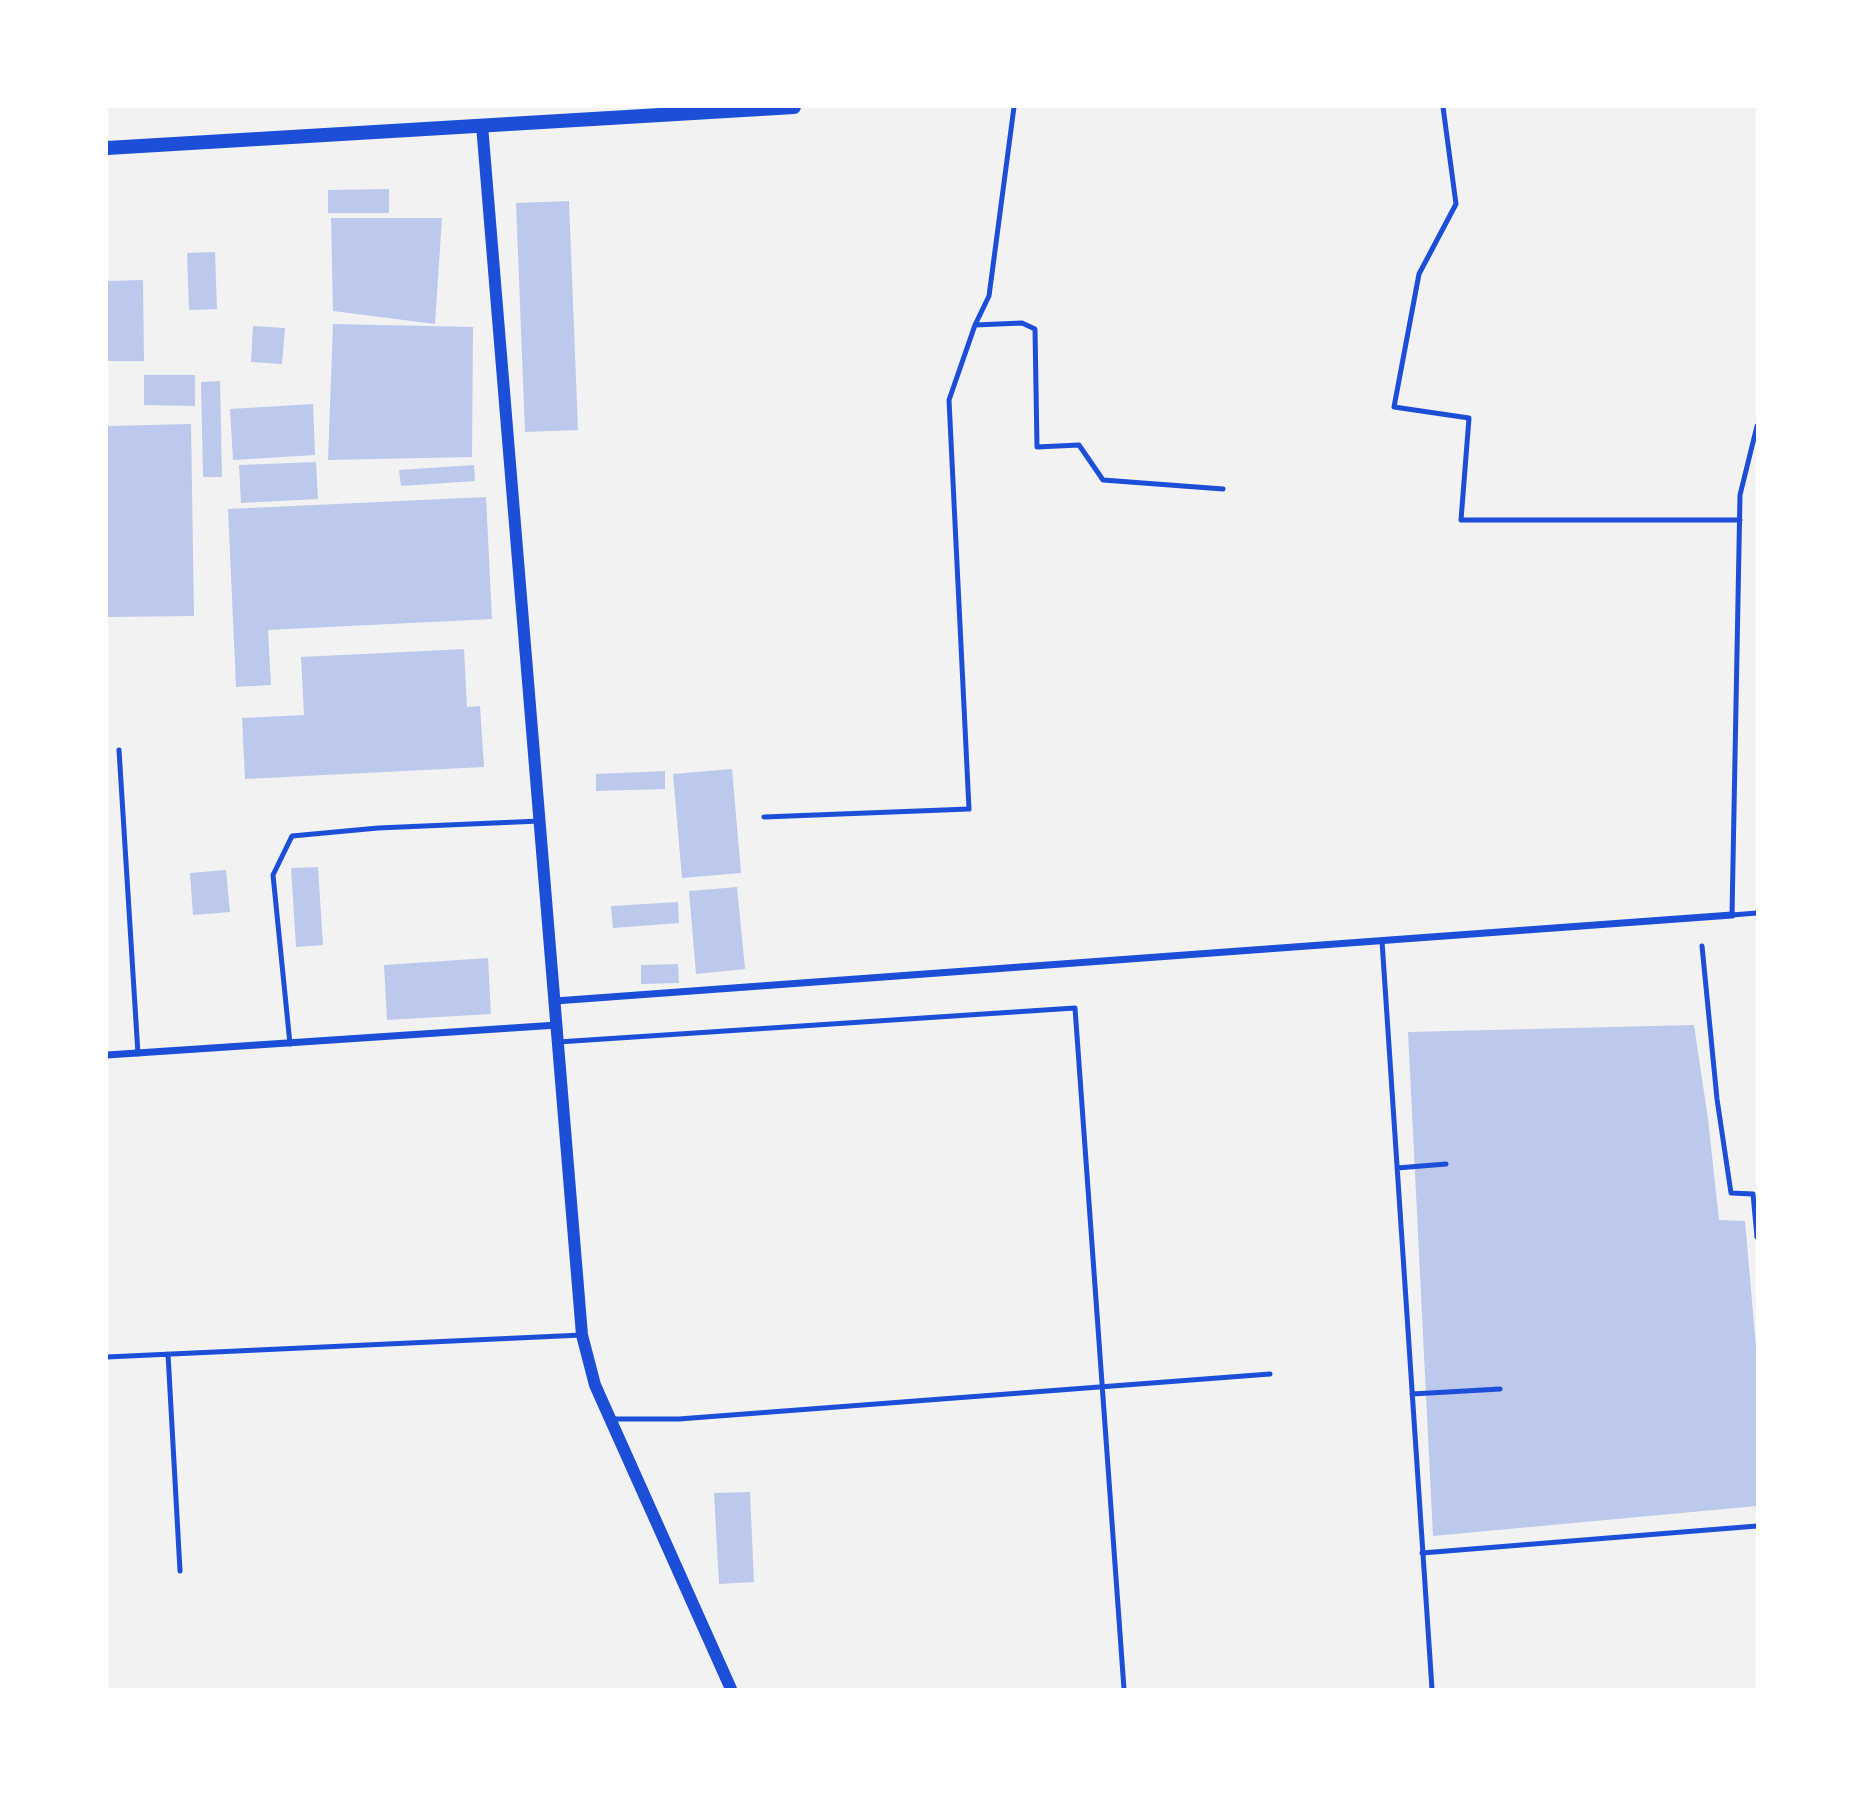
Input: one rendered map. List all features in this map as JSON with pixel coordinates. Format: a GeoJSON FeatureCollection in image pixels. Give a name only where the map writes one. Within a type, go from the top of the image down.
{"type":"FeatureCollection","features":[{"type":"Feature","properties":{"kind":"main road"},"geometry":{"type":"LineString","coordinates":[[107,148],[794,107]]}},
{"type":"Feature","properties":{"kind":"street"},"geometry":{"type":"LineString","coordinates":[[482,125],[582,1335],[595,1385],[731,1689]]}},
{"type":"Feature","properties":{"kind":"street"},"geometry":{"type":"LineString","coordinates":[[555,1001],[1731,915]]}},
{"type":"Feature","properties":{"kind":"street"},"geometry":{"type":"LineString","coordinates":[[107,1055],[557,1025]]}},
{"type":"Feature","properties":{"kind":"lane"},"geometry":{"type":"LineString","coordinates":[[764,817],[969,809],[949,400],[975,325],[989,296],[1014,107]]}},
{"type":"Feature","properties":{"kind":"lane"},"geometry":{"type":"LineString","coordinates":[[1443,107],[1455,204],[1419,274],[1394,407],[1469,418],[1461,520],[1740,520]]}},
{"type":"Feature","properties":{"kind":"lane"},"geometry":{"type":"LineString","coordinates":[[975,325],[1022,323],[1035,329],[1037,447],[1079,445],[1103,480],[1223,489]]}},
{"type":"Feature","properties":{"kind":"lane"},"geometry":{"type":"LineString","coordinates":[[1757,426],[1740,495],[1731,915],[1757,913]]}},
{"type":"Feature","properties":{"kind":"lane"},"geometry":{"type":"LineString","coordinates":[[119,750],[138,1054]]}},
{"type":"Feature","properties":{"kind":"lane"},"geometry":{"type":"LineString","coordinates":[[290,1044],[273,875],[292,836],[378,828],[540,821]]}},
{"type":"Feature","properties":{"kind":"lane"},"geometry":{"type":"LineString","coordinates":[[1382,941],[1432,1689]]}},
{"type":"Feature","properties":{"kind":"lane"},"geometry":{"type":"LineString","coordinates":[[1702,946],[1717,1100],[1731,1193],[1753,1194],[1757,1237]]}},
{"type":"Feature","properties":{"kind":"lane"},"geometry":{"type":"LineString","coordinates":[[558,1042],[1075,1008],[1124,1689]]}},
{"type":"Feature","properties":{"kind":"lane"},"geometry":{"type":"LineString","coordinates":[[1397,1168],[1446,1164]]}},
{"type":"Feature","properties":{"kind":"lane"},"geometry":{"type":"LineString","coordinates":[[107,1357],[582,1335]]}},
{"type":"Feature","properties":{"kind":"lane"},"geometry":{"type":"LineString","coordinates":[[168,1354],[180,1572]]}},
{"type":"Feature","properties":{"kind":"lane"},"geometry":{"type":"LineString","coordinates":[[610,1419],[679,1419],[1270,1374]]}},
{"type":"Feature","properties":{"kind":"lane"},"geometry":{"type":"LineString","coordinates":[[1412,1394],[1500,1390]]}},
{"type":"Feature","properties":{"kind":"lane"},"geometry":{"type":"LineString","coordinates":[[1422,1553],[1757,1525]]}},
{"type":"Feature","properties":{"kind":"building"},"geometry":{"type":"Polygon","coordinates":[[[389,189],[389,213],[328,213],[328,190],[389,189]]]}},
{"type":"Feature","properties":{"kind":"building"},"geometry":{"type":"Polygon","coordinates":[[[569,201],[578,430],[525,432],[516,203],[569,201]]]}},
{"type":"Feature","properties":{"kind":"building"},"geometry":{"type":"Polygon","coordinates":[[[331,218],[442,218],[435,324],[333,311],[331,218]]]}},
{"type":"Feature","properties":{"kind":"building"},"geometry":{"type":"Polygon","coordinates":[[[215,252],[217,309],[189,310],[187,253],[215,252]]]}},
{"type":"Feature","properties":{"kind":"building"},"geometry":{"type":"Polygon","coordinates":[[[143,280],[144,361],[107,361],[107,281],[143,280]]]}},
{"type":"Feature","properties":{"kind":"building"},"geometry":{"type":"Polygon","coordinates":[[[333,324],[473,327],[472,457],[328,460],[333,324]]]}},
{"type":"Feature","properties":{"kind":"building"},"geometry":{"type":"Polygon","coordinates":[[[253,326],[285,328],[282,364],[251,362],[253,326]]]}},
{"type":"Feature","properties":{"kind":"building"},"geometry":{"type":"Polygon","coordinates":[[[144,375],[195,375],[195,406],[144,405],[144,375]]]}},
{"type":"Feature","properties":{"kind":"building"},"geometry":{"type":"Polygon","coordinates":[[[220,381],[222,477],[203,477],[201,382],[220,381]]]}},
{"type":"Feature","properties":{"kind":"building"},"geometry":{"type":"Polygon","coordinates":[[[313,404],[315,455],[233,460],[230,409],[313,404]]]}},
{"type":"Feature","properties":{"kind":"building"},"geometry":{"type":"Polygon","coordinates":[[[191,424],[194,616],[107,617],[107,426],[191,424]]]}},
{"type":"Feature","properties":{"kind":"building"},"geometry":{"type":"Polygon","coordinates":[[[316,462],[318,499],[241,503],[239,465],[316,462]]]}},
{"type":"Feature","properties":{"kind":"building"},"geometry":{"type":"Polygon","coordinates":[[[474,465],[475,481],[401,486],[399,470],[474,465]]]}},
{"type":"Feature","properties":{"kind":"building"},"geometry":{"type":"Polygon","coordinates":[[[486,497],[492,619],[268,630],[271,685],[236,687],[228,509],[486,497]]]}},
{"type":"Feature","properties":{"kind":"building"},"geometry":{"type":"Polygon","coordinates":[[[464,649],[467,707],[480,706],[484,767],[245,779],[242,718],[304,715],[301,657],[464,649]]]}},
{"type":"Feature","properties":{"kind":"building"},"geometry":{"type":"Polygon","coordinates":[[[732,769],[741,873],[682,878],[673,774],[732,769]]]}},
{"type":"Feature","properties":{"kind":"building"},"geometry":{"type":"Polygon","coordinates":[[[665,771],[665,789],[596,791],[596,774],[665,771]]]}},
{"type":"Feature","properties":{"kind":"building"},"geometry":{"type":"Polygon","coordinates":[[[318,867],[323,945],[296,947],[291,868],[318,867]]]}},
{"type":"Feature","properties":{"kind":"building"},"geometry":{"type":"Polygon","coordinates":[[[226,870],[230,912],[193,915],[190,873],[226,870]]]}},
{"type":"Feature","properties":{"kind":"building"},"geometry":{"type":"Polygon","coordinates":[[[737,887],[745,969],[696,974],[689,891],[737,887]]]}},
{"type":"Feature","properties":{"kind":"building"},"geometry":{"type":"Polygon","coordinates":[[[678,902],[679,923],[613,928],[611,906],[678,902]]]}},
{"type":"Feature","properties":{"kind":"building"},"geometry":{"type":"Polygon","coordinates":[[[488,958],[491,1014],[387,1020],[384,965],[488,958]]]}},
{"type":"Feature","properties":{"kind":"building"},"geometry":{"type":"Polygon","coordinates":[[[678,964],[679,983],[641,984],[641,965],[678,964]]]}},
{"type":"Feature","properties":{"kind":"building"},"geometry":{"type":"Polygon","coordinates":[[[1694,1025],[1719,1220],[1745,1221],[1757,1358],[1757,1506],[1433,1536],[1408,1032],[1694,1025]]]}},
{"type":"Feature","properties":{"kind":"building"},"geometry":{"type":"Polygon","coordinates":[[[750,1492],[754,1582],[719,1584],[714,1493],[750,1492]]]}}]}
